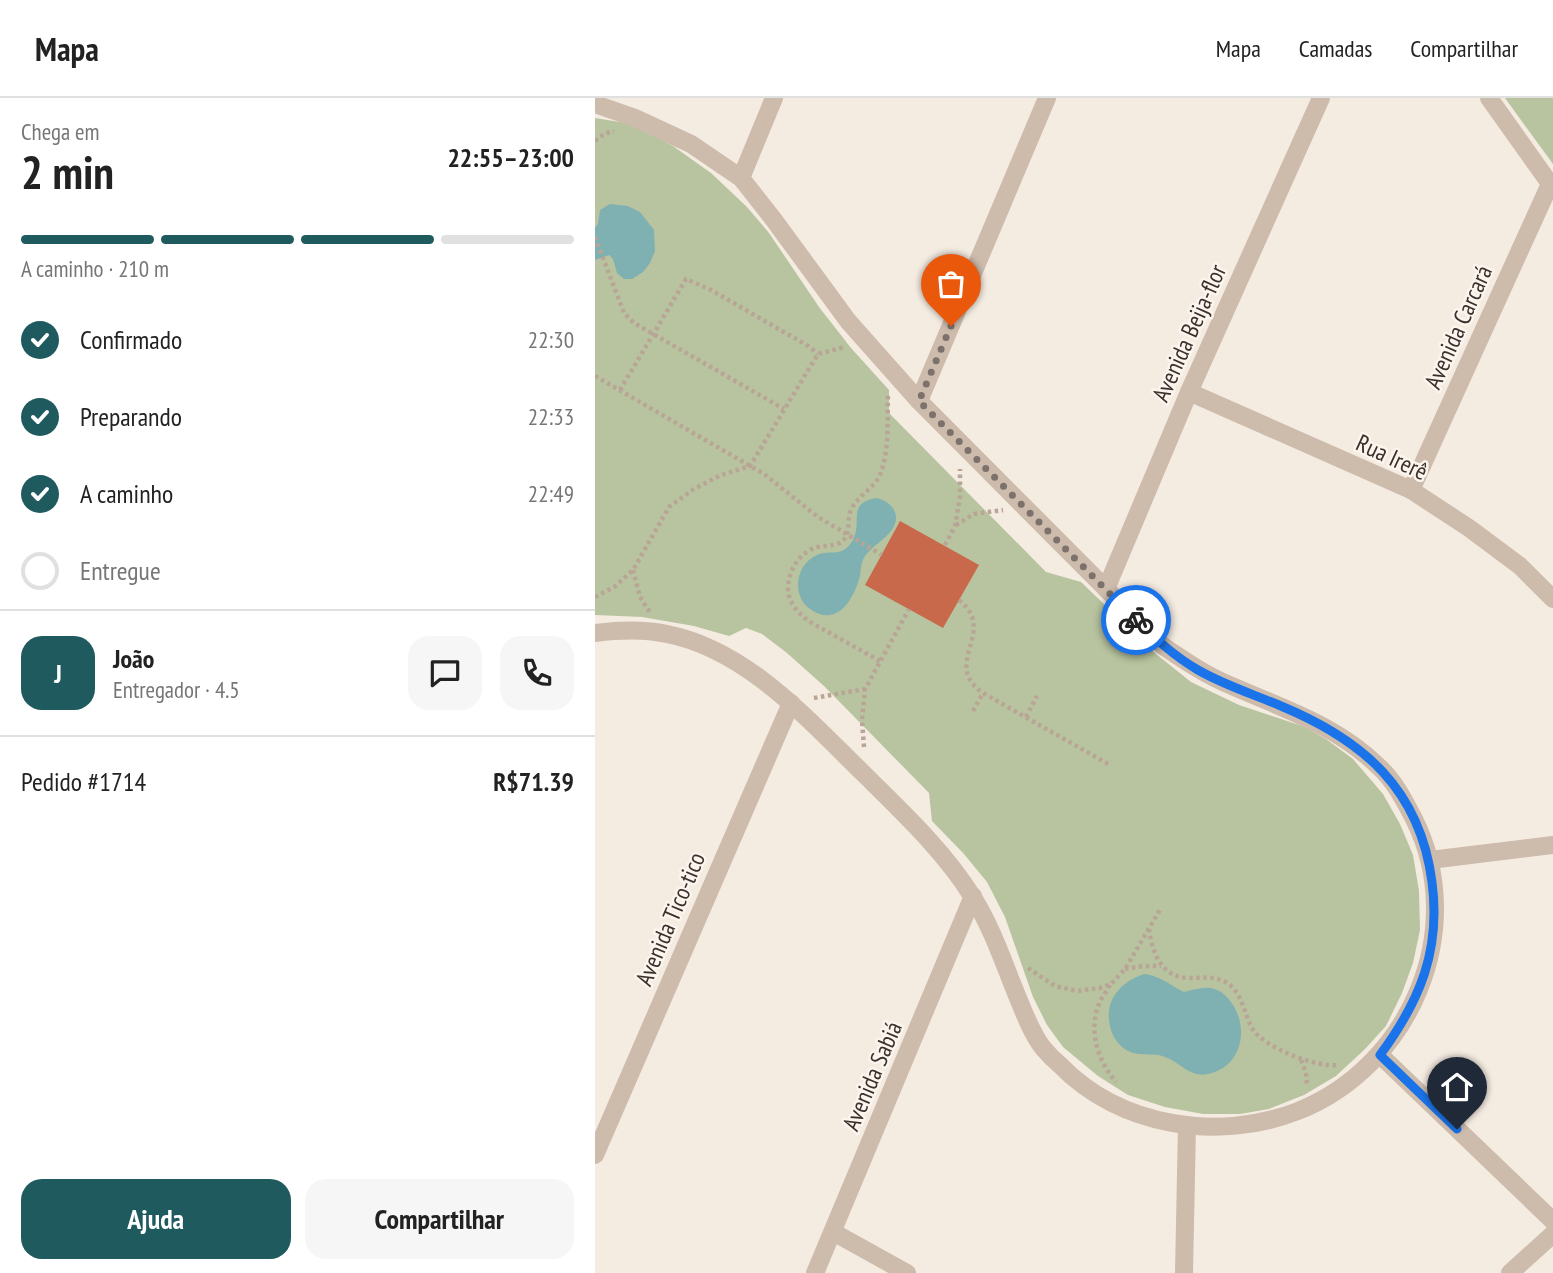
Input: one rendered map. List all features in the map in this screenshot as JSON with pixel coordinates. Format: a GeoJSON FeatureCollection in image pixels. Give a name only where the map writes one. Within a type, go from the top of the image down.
{"type":"FeatureCollection","features":[{"type":"Feature","properties":{"kind":"street"},"geometry":{"type":"LineString","coordinates":[[741,178],[773,98]]}},
{"type":"Feature","properties":{"kind":"street"},"geometry":{"type":"LineString","coordinates":[[919,401],[1047,98]]}},
{"type":"Feature","properties":{"kind":"street","name":"Avenida Beija-flor"},"geometry":{"type":"LineString","coordinates":[[1106,589],[1189,393],[1321,98]]}},
{"type":"Feature","properties":{"kind":"street"},"geometry":{"type":"LineString","coordinates":[[1489,98],[1551,186]]}},
{"type":"Feature","properties":{"kind":"street"},"geometry":{"type":"LineString","coordinates":[[595,104],[635,118],[691,144],[741,178],[824,291],[919,401],[1163,646],[1199,670],[1231,686],[1325,726],[1355,745],[1381,768],[1403,797],[1419,829],[1430,860],[1434,898],[1433,934],[1426,969],[1414,1003],[1380,1055],[1346,1085],[1315,1104],[1282,1117],[1246,1125],[1187,1125],[1150,1119],[1105,1100],[1075,1081],[1042,1047],[1027,1020],[995,940],[973,896],[947,861],[791,703],[730,658],[702,645],[668,634],[635,631],[595,633]]}},
{"type":"Feature","properties":{"kind":"street","name":"Avenida Carcará"},"geometry":{"type":"LineString","coordinates":[[1411,490],[1551,186]]}},
{"type":"Feature","properties":{"kind":"street","name":"Rua Irerê"},"geometry":{"type":"LineString","coordinates":[[1189,393],[1411,490],[1520,566],[1553,599]]}},
{"type":"Feature","properties":{"kind":"street","name":"Avenida Tico-tico"},"geometry":{"type":"LineString","coordinates":[[595,1155],[791,703]]}},
{"type":"Feature","properties":{"kind":"street"},"geometry":{"type":"LineString","coordinates":[[1430,860],[1553,845]]}},
{"type":"Feature","properties":{"kind":"street","name":"Avenida Sabiá"},"geometry":{"type":"LineString","coordinates":[[815,1273],[973,896]]}},
{"type":"Feature","properties":{"kind":"street"},"geometry":{"type":"LineString","coordinates":[[1380,1055],[1553,1221]]}},
{"type":"Feature","properties":{"kind":"street"},"geometry":{"type":"LineString","coordinates":[[1184,1273],[1187,1125]]}},
{"type":"Feature","properties":{"kind":"street"},"geometry":{"type":"LineString","coordinates":[[834,1231],[907,1273]]}},
{"type":"Feature","properties":{"kind":"street"},"geometry":{"type":"LineString","coordinates":[[1510,1273],[1553,1234]]}},
{"type":"Feature","properties":{"kind":"path"},"geometry":{"type":"LineString","coordinates":[[595,237],[624,313],[634,323],[784,409]]}},
{"type":"Feature","properties":{"kind":"path"},"geometry":{"type":"LineString","coordinates":[[620,390],[686,279],[711,290],[818,354]]}},
{"type":"Feature","properties":{"kind":"path"},"geometry":{"type":"LineString","coordinates":[[595,597],[614,587],[633,570],[670,507],[694,489],[721,475],[750,466],[818,354],[866,342]]}},
{"type":"Feature","properties":{"kind":"path"},"geometry":{"type":"LineString","coordinates":[[880,661],[799,614],[788,591],[789,578],[802,556],[812,549],[836,545],[847,535],[850,511],[879,475],[886,453],[888,390],[892,371]]}},
{"type":"Feature","properties":{"kind":"path"},"geometry":{"type":"LineString","coordinates":[[595,376],[764,474],[818,517],[882,555]]}},
{"type":"Feature","properties":{"kind":"path"},"geometry":{"type":"LineString","coordinates":[[945,545],[955,526],[960,497],[956,439]]}},
{"type":"Feature","properties":{"kind":"path"},"geometry":{"type":"LineString","coordinates":[[955,526],[974,514],[1010,509],[1028,511]]}},
{"type":"Feature","properties":{"kind":"path"},"geometry":{"type":"LineString","coordinates":[[633,570],[640,597],[668,634]]}},
{"type":"Feature","properties":{"kind":"path"},"geometry":{"type":"LineString","coordinates":[[959,600],[968,607],[973,617],[974,629],[966,662],[967,673],[972,682],[983,692],[1110,765]]}},
{"type":"Feature","properties":{"kind":"path"},"geometry":{"type":"LineString","coordinates":[[872,783],[864,752],[862,720],[865,688],[909,609]]}},
{"type":"Feature","properties":{"kind":"path"},"geometry":{"type":"LineString","coordinates":[[791,703],[865,688]]}},
{"type":"Feature","properties":{"kind":"path"},"geometry":{"type":"LineString","coordinates":[[972,711],[983,692]]}},
{"type":"Feature","properties":{"kind":"path"},"geometry":{"type":"LineString","coordinates":[[1026,717],[1037,696]]}},
{"type":"Feature","properties":{"kind":"path"},"geometry":{"type":"LineString","coordinates":[[1118,1083],[1110,1075],[1098,1053],[1094,1029],[1098,1005],[1111,984],[1125,969],[1161,908]]}},
{"type":"Feature","properties":{"kind":"path"},"geometry":{"type":"LineString","coordinates":[[1149,929],[1151,945],[1162,966],[1172,974],[1185,978],[1210,977],[1231,986],[1239,995],[1256,1034],[1300,1059]]}},
{"type":"Feature","properties":{"kind":"path"},"geometry":{"type":"LineString","coordinates":[[1025,966],[1055,986],[1077,991],[1111,984]]}},
{"type":"Feature","properties":{"kind":"path"},"geometry":{"type":"LineString","coordinates":[[1125,969],[1162,966]]}},
{"type":"Feature","properties":{"kind":"green space"},"geometry":{"type":"Polygon","coordinates":[[[1505,98],[1553,98],[1553,164],[1505,98]]]}},
{"type":"Feature","properties":{"kind":"green space"},"geometry":{"type":"Polygon","coordinates":[[[595,118],[632,124],[673,146],[711,173],[747,207],[769,233],[819,307],[889,390],[889,413],[1046,572],[1081,582],[1156,654],[1191,682],[1239,705],[1305,727],[1326,739],[1353,759],[1383,794],[1413,855],[1419,891],[1420,930],[1413,963],[1386,1026],[1336,1076],[1304,1095],[1269,1109],[1240,1114],[1203,1114],[1165,1107],[1128,1095],[1098,1076],[1063,1047],[1047,1025],[1033,997],[1005,917],[987,882],[932,821],[929,793],[824,686],[762,634],[746,628],[729,636],[694,626],[642,617],[595,615],[595,118]]]}},
{"type":"Feature","properties":{"kind":"water"},"geometry":{"type":"Polygon","coordinates":[[[610,204],[628,206],[640,212],[654,230],[655,251],[650,263],[632,279],[624,279],[617,273],[609,255],[595,260],[595,228],[600,210],[610,204]]]}},
{"type":"Feature","properties":{"kind":"water"},"geometry":{"type":"Polygon","coordinates":[[[877,498],[887,502],[894,510],[896,517],[892,530],[865,556],[854,593],[844,607],[830,615],[813,611],[801,599],[799,591],[798,582],[804,566],[817,555],[847,548],[855,536],[861,504],[877,498]]]}},
{"type":"Feature","properties":{"kind":"water"},"geometry":{"type":"Polygon","coordinates":[[[1144,974],[1161,979],[1184,992],[1210,988],[1227,997],[1237,1012],[1241,1034],[1235,1055],[1229,1063],[1208,1074],[1196,1074],[1165,1057],[1133,1053],[1119,1044],[1112,1034],[1109,1008],[1121,987],[1144,974]]]}},
{"type":"Feature","properties":{"kind":"building"},"geometry":{"type":"Polygon","coordinates":[[[900,521],[979,565],[943,628],[865,585],[900,521]]]}},
{"type":"Feature","properties":{"kind":"way so far"},"geometry":{"type":"LineString","coordinates":[[951,326],[919,401],[1136,620]]}},
{"type":"Feature","properties":{"kind":"route"},"geometry":{"type":"LineString","coordinates":[[1136,620],[1163,646],[1199,670],[1325,726],[1355,745],[1381,768],[1403,797],[1419,829],[1430,860],[1434,898],[1433,934],[1426,969],[1414,1003],[1380,1055],[1457,1129]]}}]}
